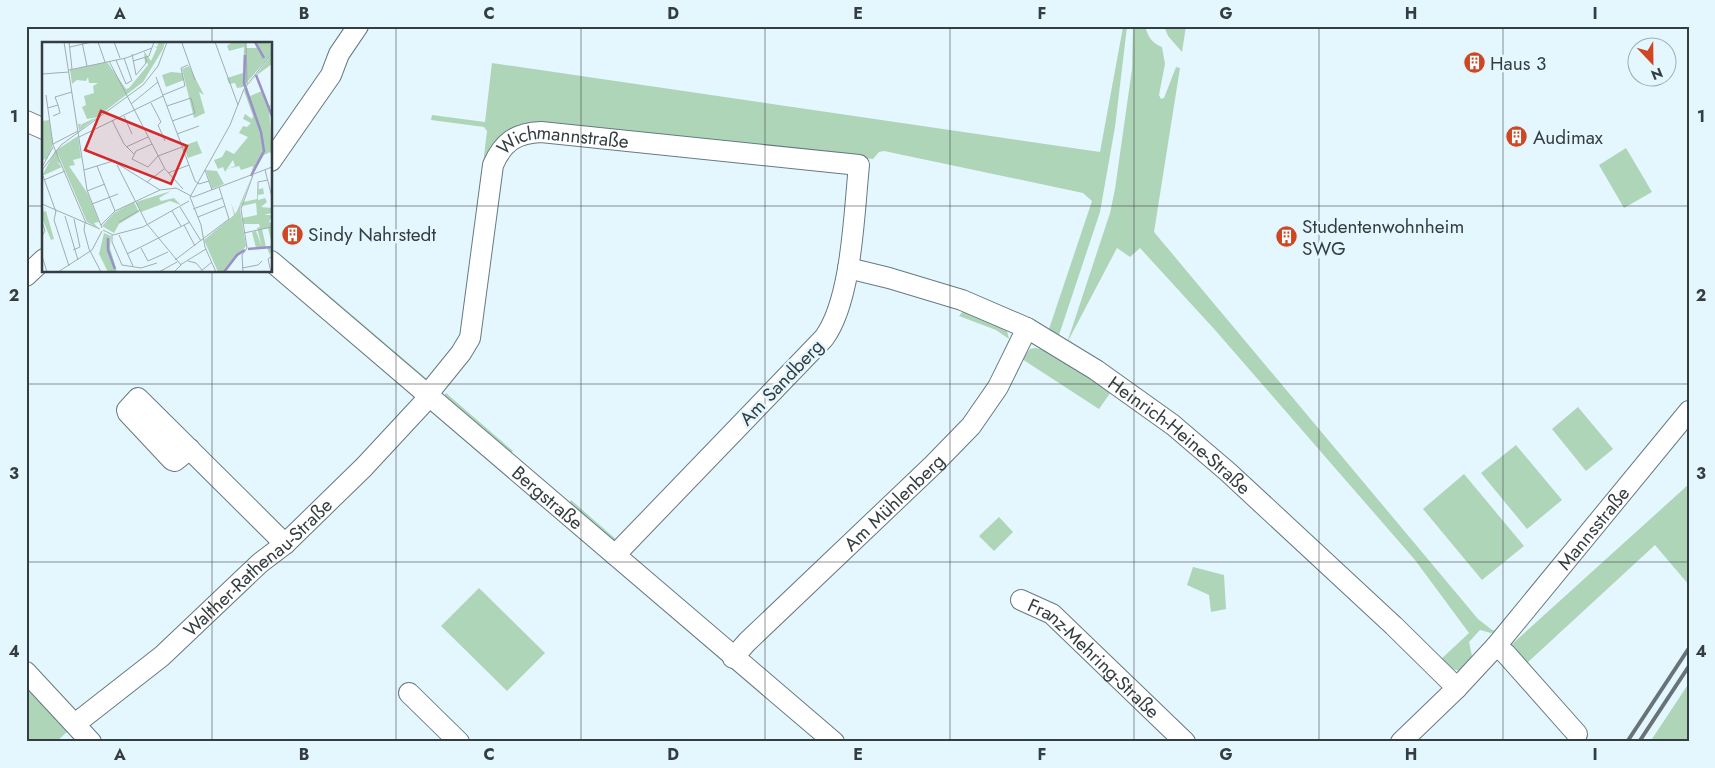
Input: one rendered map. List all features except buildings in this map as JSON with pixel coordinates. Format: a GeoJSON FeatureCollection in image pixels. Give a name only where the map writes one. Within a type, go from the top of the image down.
{"type":"FeatureCollection","features":[{"type":"Feature","properties":{"kind":"street"},"geometry":{"type":"LineString","coordinates":[[272,160],[331,75],[339,54],[358,26]]}},
{"type":"Feature","properties":{"kind":"street"},"geometry":{"type":"LineString","coordinates":[[26,121],[42,128]]}},
{"type":"Feature","properties":{"kind":"street","name":"Wichmannstraße"},"geometry":{"type":"LineString","coordinates":[[428,396],[461,354],[470,338],[493,165],[497,155],[504,146],[516,137],[528,132],[541,132],[859,165]]}},
{"type":"Feature","properties":{"kind":"street","name":"Am Sandberg"},"geometry":{"type":"LineString","coordinates":[[615,555],[831,329],[838,310],[848,268],[859,165]]}},
{"type":"Feature","properties":{"kind":"street"},"geometry":{"type":"LineString","coordinates":[[26,276],[42,262]]}},
{"type":"Feature","properties":{"kind":"street","name":"Bergstraße"},"geometry":{"type":"LineString","coordinates":[[272,262],[615,555],[824,739]]}},
{"type":"Feature","properties":{"kind":"street","name":"Heinrich-Heine-Straße"},"geometry":{"type":"LineString","coordinates":[[848,268],[962,300],[1027,328],[1096,370],[1137,398],[1193,442],[1325,561],[1457,688]]}},
{"type":"Feature","properties":{"kind":"street","name":"Am Mühlenberg"},"geometry":{"type":"LineString","coordinates":[[733,658],[747,642],[933,465],[971,426],[998,387],[1027,328]]}},
{"type":"Feature","properties":{"kind":"street","name":"Walther-Rathenau-Straße"},"geometry":{"type":"LineString","coordinates":[[75,724],[162,656],[260,563],[285,544],[364,467],[428,396]]}},
{"type":"Feature","properties":{"kind":"street","name":"Mannsstraße"},"geometry":{"type":"LineString","coordinates":[[1401,742],[1457,688],[1496,646],[1689,411]]}},
{"type":"Feature","properties":{"kind":"street"},"geometry":{"type":"LineString","coordinates":[[190,449],[285,544]]}},
{"type":"Feature","properties":{"kind":"street","name":"Franz-Mehring-Straße"},"geometry":{"type":"LineString","coordinates":[[1021,600],[1052,614],[1185,742]]}},
{"type":"Feature","properties":{"kind":"street"},"geometry":{"type":"LineString","coordinates":[[1496,646],[1506,654],[1578,734]]}},
{"type":"Feature","properties":{"kind":"street"},"geometry":{"type":"LineString","coordinates":[[26,672],[91,742]]}},
{"type":"Feature","properties":{"kind":"street"},"geometry":{"type":"LineString","coordinates":[[409,693],[459,742]]}},
{"type":"Feature","properties":{"kind":"green space"},"geometry":{"type":"Polygon","coordinates":[[[1133,26],[1145,26],[1151,39],[1162,47],[1165,64],[1159,95],[1161,99],[1164,98],[1176,67],[1180,68],[1154,232],[1478,619],[1492,630],[1498,632],[1491,633],[1480,630],[1469,642],[1473,661],[1461,671],[1447,668],[1439,661],[1469,633],[1415,560],[1215,330],[1140,248],[1130,257],[1117,248],[1067,343],[1110,213],[1115,189],[1132,69],[1133,26]]]}},
{"type":"Feature","properties":{"kind":"green space"},"geometry":{"type":"Polygon","coordinates":[[[1164,26],[1186,26],[1182,52],[1168,36],[1164,26]]]}},
{"type":"Feature","properties":{"kind":"green space"},"geometry":{"type":"Polygon","coordinates":[[[1123,27],[1127,27],[1115,127],[1100,212],[1059,335],[1049,329],[1092,201],[1083,193],[884,151],[879,152],[873,159],[549,123],[525,124],[512,130],[480,189],[487,131],[484,127],[431,120],[432,115],[485,122],[492,63],[1100,152],[1123,27]]]}},
{"type":"Feature","properties":{"kind":"green space"},"geometry":{"type":"Polygon","coordinates":[[[1626,148],[1652,192],[1624,208],[1599,165],[1626,148]]]}},
{"type":"Feature","properties":{"kind":"green space"},"geometry":{"type":"Polygon","coordinates":[[[291,263],[427,379],[424,379],[290,265],[291,263]]]}},
{"type":"Feature","properties":{"kind":"green space"},"geometry":{"type":"Polygon","coordinates":[[[963,311],[1003,328],[1007,331],[1009,339],[996,330],[959,316],[963,311]]]}},
{"type":"Feature","properties":{"kind":"green space"},"geometry":{"type":"Polygon","coordinates":[[[1030,349],[1045,350],[1111,392],[1099,409],[1022,359],[1030,349]]]}},
{"type":"Feature","properties":{"kind":"green space"},"geometry":{"type":"Polygon","coordinates":[[[446,393],[513,451],[510,454],[443,397],[446,393]]]}},
{"type":"Feature","properties":{"kind":"green space"},"geometry":{"type":"Polygon","coordinates":[[[1578,407],[1613,449],[1586,471],[1552,429],[1578,407]]]}},
{"type":"Feature","properties":{"kind":"green space"},"geometry":{"type":"Polygon","coordinates":[[[1516,445],[1562,500],[1527,529],[1481,473],[1516,445]]]}},
{"type":"Feature","properties":{"kind":"green space"},"geometry":{"type":"Polygon","coordinates":[[[1464,474],[1524,546],[1482,580],[1423,509],[1464,474]]]}},
{"type":"Feature","properties":{"kind":"green space"},"geometry":{"type":"Polygon","coordinates":[[[1689,484],[1689,585],[1655,545],[1527,663],[1510,646],[1689,484]]]}},
{"type":"Feature","properties":{"kind":"green space"},"geometry":{"type":"Polygon","coordinates":[[[571,500],[618,541],[615,542],[569,504],[571,500]]]}},
{"type":"Feature","properties":{"kind":"green space"},"geometry":{"type":"Polygon","coordinates":[[[999,517],[1013,532],[994,551],[979,536],[999,517]]]}},
{"type":"Feature","properties":{"kind":"green space"},"geometry":{"type":"Polygon","coordinates":[[[1193,567],[1224,575],[1226,609],[1211,612],[1209,595],[1187,585],[1193,567]]]}},
{"type":"Feature","properties":{"kind":"green space"},"geometry":{"type":"Polygon","coordinates":[[[479,588],[545,653],[507,691],[441,626],[479,588]]]}},
{"type":"Feature","properties":{"kind":"green space"},"geometry":{"type":"Polygon","coordinates":[[[1689,683],[1689,742],[1650,742],[1689,683]]]}},
{"type":"Feature","properties":{"kind":"green space"},"geometry":{"type":"Polygon","coordinates":[[[26,686],[68,731],[56,742],[26,742],[26,686]]]}},
{"type":"Feature","properties":{"kind":"railway"},"geometry":{"type":"LineString","coordinates":[[1627,742],[1689,648]]}},
{"type":"Feature","properties":{"kind":"railway"},"geometry":{"type":"LineString","coordinates":[[1639,742],[1689,666]]}},
{"type":"Feature","properties":{"kind":"place","name":"Haus 3"},"geometry":{"type":"Point","coordinates":[1474,63]}},
{"type":"Feature","properties":{"kind":"place","name":"Audimax"},"geometry":{"type":"Point","coordinates":[1517,137]}},
{"type":"Feature","properties":{"kind":"place","name":"Sindy Nahrstedt"},"geometry":{"type":"Point","coordinates":[292,234]}},
{"type":"Feature","properties":{"kind":"place","name":"Studentenwohnheim SWG"},"geometry":{"type":"Point","coordinates":[1286,237]}}]}
